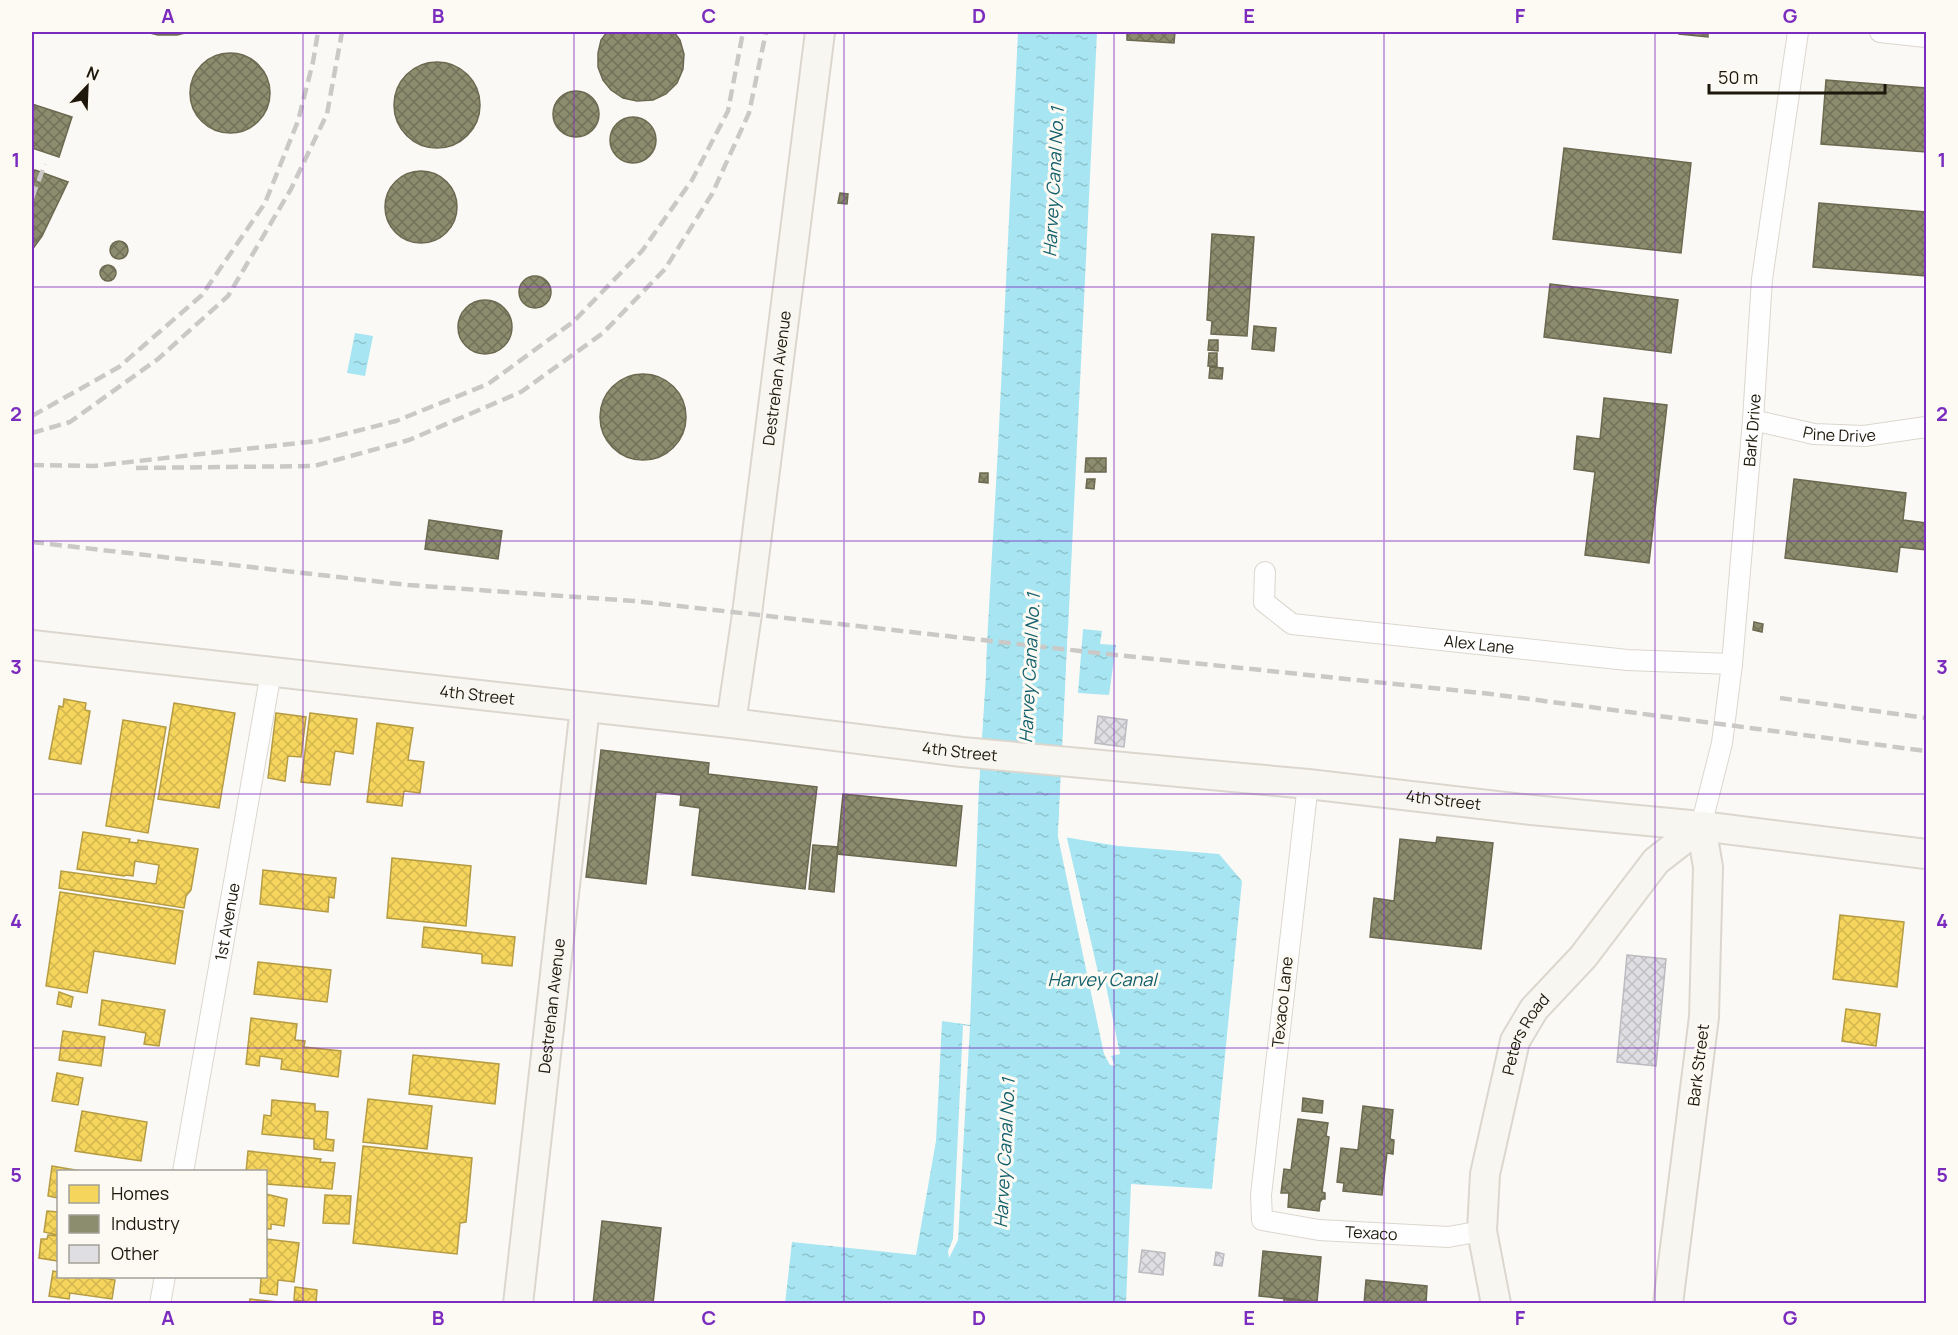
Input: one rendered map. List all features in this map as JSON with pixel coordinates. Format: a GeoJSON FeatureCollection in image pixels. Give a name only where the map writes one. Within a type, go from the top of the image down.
{"type":"FeatureCollection","features":[{"type":"Feature","properties":{"kind":"main road","name":"Destrehan Avenue"},"geometry":{"type":"LineString","coordinates":[[731,723],[747,614],[819,32]]}},
{"type":"Feature","properties":{"kind":"main road","name":"4th Street"},"geometry":{"type":"LineString","coordinates":[[32,645],[731,723],[962,752],[1308,784],[1532,810],[1701,826],[1926,854]]}},
{"type":"Feature","properties":{"kind":"main road","name":"Destrehan Avenue"},"geometry":{"type":"LineString","coordinates":[[518,1304],[585,707]]}},
{"type":"Feature","properties":{"kind":"main road","name":"Peters Road"},"geometry":{"type":"LineString","coordinates":[[1496,1304],[1482,1231],[1485,1174],[1515,1041],[1534,1009],[1583,957],[1656,861],[1701,826]]}},
{"type":"Feature","properties":{"kind":"main road","name":"Bark Street"},"geometry":{"type":"LineString","coordinates":[[1668,1304],[1704,1017],[1708,867],[1701,826]]}},
{"type":"Feature","properties":{"kind":"street","name":"Bark Drive"},"geometry":{"type":"LineString","coordinates":[[1701,826],[1722,743],[1732,664],[1753,420],[1762,279],[1798,32]]}},
{"type":"Feature","properties":{"kind":"street"},"geometry":{"type":"LineString","coordinates":[[1880,32],[1926,37]]}},
{"type":"Feature","properties":{"kind":"street","name":"Pine Drive"},"geometry":{"type":"LineString","coordinates":[[1753,420],[1814,434],[1864,436],[1926,427]]}},
{"type":"Feature","properties":{"kind":"street","name":"Alex Lane"},"geometry":{"type":"LineString","coordinates":[[1265,572],[1264,602],[1292,624],[1627,660],[1732,664]]}},
{"type":"Feature","properties":{"kind":"street","name":"1st Avenue"},"geometry":{"type":"LineString","coordinates":[[183,1170],[271,672]]}},
{"type":"Feature","properties":{"kind":"street","name":"Texaco Lane"},"geometry":{"type":"LineString","coordinates":[[1262,1220],[1261,1196],[1308,784]]}},
{"type":"Feature","properties":{"kind":"street","name":"Texaco"},"geometry":{"type":"LineString","coordinates":[[1262,1220],[1319,1230],[1448,1237],[1482,1231]]}},
{"type":"Feature","properties":{"kind":"street"},"geometry":{"type":"LineString","coordinates":[[160,1304],[165,1278]]}},
{"type":"Feature","properties":{"kind":"water","name":"Harvey Canal"},"geometry":{"type":"Polygon","coordinates":[[[1018,32],[1097,32],[1058,836],[1118,846],[1219,854],[1242,881],[1212,1189],[1131,1184],[1126,1303],[785,1304],[792,1242],[916,1255],[936,1141],[942,1021],[970,1025],[979,785],[1018,32]]]}},
{"type":"Feature","properties":{"kind":"water"},"geometry":{"type":"Polygon","coordinates":[[[355,333],[373,336],[365,376],[347,373],[355,333]]]}},
{"type":"Feature","properties":{"kind":"water"},"geometry":{"type":"Polygon","coordinates":[[[1083,629],[1102,631],[1100,644],[1116,645],[1109,695],[1078,693],[1083,629]]]}},
{"type":"Feature","properties":{"kind":"pier"},"geometry":{"type":"Polygon","coordinates":[[[984,613],[987,613],[986,675],[979,785],[976,785],[983,675],[984,613]]]}},
{"type":"Feature","properties":{"kind":"pier"},"geometry":{"type":"Polygon","coordinates":[[[1068,628],[1071,628],[1062,834],[1066,834],[1098,972],[1103,971],[1120,1054],[1111,1056],[1115,1066],[1110,1065],[1104,1054],[1058,837],[1068,628]]]}},
{"type":"Feature","properties":{"kind":"pier"},"geometry":{"type":"Polygon","coordinates":[[[963,1025],[970,1026],[958,1240],[949,1258],[948,1251],[953,1239],[963,1025]]]}},
{"type":"Feature","properties":{"kind":"building: Homes"},"geometry":{"type":"Polygon","coordinates":[[[64,699],[86,703],[85,710],[90,711],[81,764],[49,759],[59,706],[63,707],[64,699]]]}},
{"type":"Feature","properties":{"kind":"building: Homes"},"geometry":{"type":"Polygon","coordinates":[[[174,703],[235,713],[219,808],[158,799],[174,703]]]}},
{"type":"Feature","properties":{"kind":"building: Homes"},"geometry":{"type":"Polygon","coordinates":[[[276,713],[306,717],[301,757],[288,756],[285,781],[268,778],[276,713]]]}},
{"type":"Feature","properties":{"kind":"building: Homes"},"geometry":{"type":"Polygon","coordinates":[[[310,713],[357,719],[353,754],[335,751],[330,785],[301,782],[310,713]]]}},
{"type":"Feature","properties":{"kind":"building: Homes"},"geometry":{"type":"Polygon","coordinates":[[[123,720],[166,727],[148,833],[106,826],[123,720]]]}},
{"type":"Feature","properties":{"kind":"building: Homes"},"geometry":{"type":"Polygon","coordinates":[[[377,723],[413,728],[408,760],[424,762],[420,793],[404,791],[402,806],[367,802],[377,723]]]}},
{"type":"Feature","properties":{"kind":"building: Homes"},"geometry":{"type":"Polygon","coordinates":[[[83,832],[130,839],[129,842],[138,843],[138,840],[198,849],[191,890],[186,896],[184,908],[59,888],[61,871],[156,884],[159,865],[135,861],[133,876],[77,869],[83,832]]]}},
{"type":"Feature","properties":{"kind":"building: Homes"},"geometry":{"type":"Polygon","coordinates":[[[392,858],[471,866],[466,926],[387,918],[392,858]]]}},
{"type":"Feature","properties":{"kind":"building: Homes"},"geometry":{"type":"Polygon","coordinates":[[[263,870],[336,878],[334,898],[329,897],[328,912],[260,904],[263,870]]]}},
{"type":"Feature","properties":{"kind":"building: Homes"},"geometry":{"type":"Polygon","coordinates":[[[60,892],[183,911],[175,964],[94,951],[87,993],[46,986],[60,892]]]}},
{"type":"Feature","properties":{"kind":"building: Homes"},"geometry":{"type":"Polygon","coordinates":[[[1840,915],[1904,922],[1897,987],[1833,979],[1840,915]]]}},
{"type":"Feature","properties":{"kind":"building: Homes"},"geometry":{"type":"Polygon","coordinates":[[[424,927],[515,937],[512,966],[482,963],[482,954],[422,947],[424,927]]]}},
{"type":"Feature","properties":{"kind":"building: Homes"},"geometry":{"type":"Polygon","coordinates":[[[258,962],[331,970],[327,1002],[254,994],[258,962]]]}},
{"type":"Feature","properties":{"kind":"building: Homes"},"geometry":{"type":"Polygon","coordinates":[[[59,992],[73,997],[71,1007],[57,1004],[59,992]]]}},
{"type":"Feature","properties":{"kind":"building: Homes"},"geometry":{"type":"Polygon","coordinates":[[[102,1000],[165,1010],[159,1046],[144,1044],[146,1033],[99,1025],[102,1000]]]}},
{"type":"Feature","properties":{"kind":"building: Homes"},"geometry":{"type":"Polygon","coordinates":[[[1846,1009],[1880,1014],[1876,1046],[1842,1041],[1846,1009]]]}},
{"type":"Feature","properties":{"kind":"building: Homes"},"geometry":{"type":"Polygon","coordinates":[[[251,1018],[297,1024],[295,1040],[305,1041],[304,1047],[341,1051],[338,1077],[281,1069],[282,1059],[260,1056],[259,1066],[246,1064],[251,1018]]]}},
{"type":"Feature","properties":{"kind":"building: Homes"},"geometry":{"type":"Polygon","coordinates":[[[63,1031],[105,1037],[101,1066],[59,1060],[63,1031]]]}},
{"type":"Feature","properties":{"kind":"building: Homes"},"geometry":{"type":"Polygon","coordinates":[[[413,1055],[499,1064],[495,1104],[409,1094],[413,1055]]]}},
{"type":"Feature","properties":{"kind":"building: Homes"},"geometry":{"type":"Polygon","coordinates":[[[57,1073],[83,1078],[78,1105],[52,1101],[57,1073]]]}},
{"type":"Feature","properties":{"kind":"building: Homes"},"geometry":{"type":"Polygon","coordinates":[[[368,1099],[432,1106],[427,1149],[363,1142],[368,1099]]]}},
{"type":"Feature","properties":{"kind":"building: Homes"},"geometry":{"type":"Polygon","coordinates":[[[272,1100],[315,1104],[315,1111],[328,1112],[326,1139],[334,1140],[333,1151],[314,1149],[314,1139],[262,1134],[264,1115],[271,1116],[272,1100]]]}},
{"type":"Feature","properties":{"kind":"building: Homes"},"geometry":{"type":"Polygon","coordinates":[[[82,1111],[147,1122],[141,1161],[75,1151],[82,1111]]]}},
{"type":"Feature","properties":{"kind":"building: Homes"},"geometry":{"type":"Polygon","coordinates":[[[363,1146],[472,1158],[466,1222],[460,1223],[457,1254],[353,1243],[363,1146]]]}},
{"type":"Feature","properties":{"kind":"building: Homes"},"geometry":{"type":"Polygon","coordinates":[[[248,1151],[321,1159],[320,1162],[335,1163],[332,1189],[267,1184],[267,1170],[246,1170],[248,1151]]]}},
{"type":"Feature","properties":{"kind":"building: Homes"},"geometry":{"type":"Polygon","coordinates":[[[52,1166],[75,1170],[57,1170],[57,1198],[48,1196],[52,1166]]]}},
{"type":"Feature","properties":{"kind":"building: Homes"},"geometry":{"type":"Polygon","coordinates":[[[267,1194],[287,1199],[284,1226],[271,1224],[271,1229],[267,1229],[267,1194]]]}},
{"type":"Feature","properties":{"kind":"building: Homes"},"geometry":{"type":"Polygon","coordinates":[[[325,1195],[351,1196],[349,1224],[323,1223],[325,1195]]]}},
{"type":"Feature","properties":{"kind":"building: Homes"},"geometry":{"type":"Polygon","coordinates":[[[47,1211],[57,1212],[57,1235],[44,1232],[47,1211]]]}},
{"type":"Feature","properties":{"kind":"building: Homes"},"geometry":{"type":"Polygon","coordinates":[[[48,1235],[57,1236],[57,1261],[39,1258],[41,1239],[47,1239],[48,1235]]]}},
{"type":"Feature","properties":{"kind":"building: Homes"},"geometry":{"type":"Polygon","coordinates":[[[267,1239],[299,1243],[294,1282],[278,1280],[277,1295],[260,1293],[261,1278],[267,1278],[267,1239]]]}},
{"type":"Feature","properties":{"kind":"building: Homes"},"geometry":{"type":"Polygon","coordinates":[[[53,1271],[57,1272],[57,1278],[115,1280],[112,1299],[70,1293],[69,1299],[49,1296],[53,1271]]]}},
{"type":"Feature","properties":{"kind":"building: Homes"},"geometry":{"type":"Polygon","coordinates":[[[295,1287],[317,1290],[316,1303],[294,1300],[295,1287]]]}},
{"type":"Feature","properties":{"kind":"building: Homes"},"geometry":{"type":"Polygon","coordinates":[[[250,1299],[297,1304],[249,1304],[250,1299]]]}},
{"type":"Feature","properties":{"kind":"building: Industry"},"geometry":{"type":"Polygon","coordinates":[[[146,32],[189,32],[177,35],[158,35],[146,32]]]}},
{"type":"Feature","properties":{"kind":"building: Industry"},"geometry":{"type":"Polygon","coordinates":[[[607,32],[674,32],[680,40],[684,54],[683,69],[677,83],[666,94],[653,100],[637,101],[623,98],[611,90],[603,80],[598,67],[601,40],[607,32]]]}},
{"type":"Feature","properties":{"kind":"building: Industry"},"geometry":{"type":"Polygon","coordinates":[[[1127,32],[1175,32],[1174,43],[1127,40],[1127,32]]]}},
{"type":"Feature","properties":{"kind":"building: Industry"},"geometry":{"type":"Polygon","coordinates":[[[1679,32],[1708,32],[1708,37],[1679,34],[1679,32]]]}},
{"type":"Feature","properties":{"kind":"building: Industry"},"geometry":{"type":"Polygon","coordinates":[[[230,53],[245,56],[258,65],[267,78],[270,93],[267,108],[258,121],[245,130],[230,133],[215,130],[202,121],[193,108],[190,93],[193,78],[202,65],[215,56],[230,53]]]}},
{"type":"Feature","properties":{"kind":"building: Industry"},"geometry":{"type":"Polygon","coordinates":[[[437,62],[461,69],[473,81],[480,105],[473,129],[461,141],[437,148],[413,141],[401,129],[394,105],[401,81],[413,69],[437,62]]]}},
{"type":"Feature","properties":{"kind":"building: Industry"},"geometry":{"type":"Polygon","coordinates":[[[1826,80],[1926,88],[1926,152],[1821,144],[1826,80]]]}},
{"type":"Feature","properties":{"kind":"building: Industry"},"geometry":{"type":"Polygon","coordinates":[[[576,91],[592,98],[599,114],[592,130],[576,137],[560,130],[553,114],[560,98],[576,91]]]}},
{"type":"Feature","properties":{"kind":"building: Industry"},"geometry":{"type":"Polygon","coordinates":[[[32,104],[72,117],[59,157],[32,148],[32,104]]]}},
{"type":"Feature","properties":{"kind":"building: Industry"},"geometry":{"type":"Polygon","coordinates":[[[633,117],[642,118],[649,124],[655,131],[655,149],[649,156],[642,162],[633,163],[624,162],[617,156],[611,149],[610,140],[611,131],[617,124],[624,118],[633,117]]]}},
{"type":"Feature","properties":{"kind":"building: Industry"},"geometry":{"type":"Polygon","coordinates":[[[1564,148],[1691,163],[1681,253],[1553,239],[1564,148]]]}},
{"type":"Feature","properties":{"kind":"building: Industry"},"geometry":{"type":"Polygon","coordinates":[[[35,170],[68,182],[42,236],[32,250],[32,176],[35,170]]]}},
{"type":"Feature","properties":{"kind":"building: Industry"},"geometry":{"type":"Polygon","coordinates":[[[421,171],[441,177],[451,187],[457,207],[451,227],[441,237],[421,243],[401,237],[391,227],[385,207],[391,187],[401,177],[421,171]]]}},
{"type":"Feature","properties":{"kind":"building: Industry"},"geometry":{"type":"Polygon","coordinates":[[[840,193],[848,194],[847,204],[838,203],[840,193]]]}},
{"type":"Feature","properties":{"kind":"building: Industry"},"geometry":{"type":"Polygon","coordinates":[[[1819,203],[1926,212],[1926,276],[1813,267],[1819,203]]]}},
{"type":"Feature","properties":{"kind":"building: Industry"},"geometry":{"type":"Polygon","coordinates":[[[1212,234],[1254,237],[1247,336],[1211,334],[1212,321],[1207,320],[1212,234]]]}},
{"type":"Feature","properties":{"kind":"building: Industry"},"geometry":{"type":"Polygon","coordinates":[[[119,241],[125,244],[128,250],[125,256],[119,259],[113,256],[110,250],[113,244],[119,241]]]}},
{"type":"Feature","properties":{"kind":"building: Industry"},"geometry":{"type":"Polygon","coordinates":[[[105,265],[111,265],[116,273],[114,279],[105,281],[100,276],[100,270],[105,265]]]}},
{"type":"Feature","properties":{"kind":"building: Industry"},"geometry":{"type":"Polygon","coordinates":[[[535,276],[547,280],[551,292],[547,304],[535,308],[523,304],[519,292],[523,280],[535,276]]]}},
{"type":"Feature","properties":{"kind":"building: Industry"},"geometry":{"type":"Polygon","coordinates":[[[1550,284],[1678,300],[1671,353],[1544,337],[1550,284]]]}},
{"type":"Feature","properties":{"kind":"building: Industry"},"geometry":{"type":"Polygon","coordinates":[[[485,300],[495,302],[504,308],[510,317],[512,327],[510,337],[504,346],[495,352],[485,354],[475,352],[466,346],[460,337],[458,327],[460,317],[466,308],[475,302],[485,300]]]}},
{"type":"Feature","properties":{"kind":"building: Industry"},"geometry":{"type":"Polygon","coordinates":[[[1254,326],[1276,328],[1274,351],[1252,349],[1254,326]]]}},
{"type":"Feature","properties":{"kind":"building: Industry"},"geometry":{"type":"Polygon","coordinates":[[[1209,340],[1218,340],[1218,351],[1208,350],[1209,340]]]}},
{"type":"Feature","properties":{"kind":"building: Industry"},"geometry":{"type":"Polygon","coordinates":[[[1209,353],[1217,353],[1217,366],[1208,366],[1209,353]]]}},
{"type":"Feature","properties":{"kind":"building: Industry"},"geometry":{"type":"Polygon","coordinates":[[[1210,367],[1223,368],[1222,379],[1209,378],[1210,367]]]}},
{"type":"Feature","properties":{"kind":"building: Industry"},"geometry":{"type":"Polygon","coordinates":[[[643,374],[659,378],[673,387],[682,401],[686,417],[682,433],[673,447],[659,456],[643,460],[627,456],[613,447],[604,433],[600,417],[604,401],[613,387],[627,378],[643,374]]]}},
{"type":"Feature","properties":{"kind":"building: Industry"},"geometry":{"type":"Polygon","coordinates":[[[1604,398],[1667,405],[1649,563],[1585,555],[1595,472],[1574,469],[1577,436],[1600,439],[1604,398]]]}},
{"type":"Feature","properties":{"kind":"building: Industry"},"geometry":{"type":"Polygon","coordinates":[[[1086,458],[1106,458],[1106,472],[1085,472],[1086,458]]]}},
{"type":"Feature","properties":{"kind":"building: Industry"},"geometry":{"type":"Polygon","coordinates":[[[980,473],[988,473],[988,483],[979,482],[980,473]]]}},
{"type":"Feature","properties":{"kind":"building: Industry"},"geometry":{"type":"Polygon","coordinates":[[[1087,479],[1095,479],[1094,489],[1086,488],[1087,479]]]}},
{"type":"Feature","properties":{"kind":"building: Industry"},"geometry":{"type":"Polygon","coordinates":[[[1794,479],[1906,493],[1903,520],[1926,523],[1926,550],[1900,547],[1897,572],[1785,558],[1794,479]]]}},
{"type":"Feature","properties":{"kind":"building: Industry"},"geometry":{"type":"Polygon","coordinates":[[[429,520],[502,531],[498,559],[425,549],[429,520]]]}},
{"type":"Feature","properties":{"kind":"building: Industry"},"geometry":{"type":"Polygon","coordinates":[[[1754,622],[1763,624],[1762,632],[1753,630],[1754,622]]]}},
{"type":"Feature","properties":{"kind":"building: Industry"},"geometry":{"type":"Polygon","coordinates":[[[601,750],[709,763],[708,774],[817,787],[805,889],[692,875],[700,808],[680,805],[681,795],[656,792],[646,884],[586,877],[601,750]]]}},
{"type":"Feature","properties":{"kind":"building: Industry"},"geometry":{"type":"Polygon","coordinates":[[[843,794],[962,806],[956,866],[837,854],[843,794]]]}},
{"type":"Feature","properties":{"kind":"building: Industry"},"geometry":{"type":"Polygon","coordinates":[[[1437,837],[1493,843],[1481,949],[1370,937],[1374,898],[1394,901],[1400,839],[1436,843],[1437,837]]]}},
{"type":"Feature","properties":{"kind":"building: Industry"},"geometry":{"type":"Polygon","coordinates":[[[813,845],[838,847],[834,892],[809,889],[813,845]]]}},
{"type":"Feature","properties":{"kind":"building: Industry"},"geometry":{"type":"Polygon","coordinates":[[[1303,1098],[1323,1101],[1322,1113],[1302,1111],[1303,1098]]]}},
{"type":"Feature","properties":{"kind":"building: Industry"},"geometry":{"type":"Polygon","coordinates":[[[1363,1106],[1393,1110],[1390,1139],[1394,1140],[1393,1154],[1387,1153],[1382,1195],[1343,1191],[1344,1183],[1337,1182],[1341,1148],[1358,1150],[1363,1106]]]}},
{"type":"Feature","properties":{"kind":"building: Industry"},"geometry":{"type":"Polygon","coordinates":[[[1298,1119],[1328,1123],[1326,1136],[1329,1137],[1322,1192],[1325,1193],[1325,1199],[1320,1202],[1319,1211],[1288,1207],[1289,1193],[1281,1193],[1284,1169],[1291,1170],[1298,1119]]]}},
{"type":"Feature","properties":{"kind":"building: Industry"},"geometry":{"type":"Polygon","coordinates":[[[602,1221],[661,1228],[653,1304],[593,1304],[602,1221]]]}},
{"type":"Feature","properties":{"kind":"building: Industry"},"geometry":{"type":"Polygon","coordinates":[[[1263,1251],[1321,1257],[1317,1302],[1259,1296],[1263,1251]]]}},
{"type":"Feature","properties":{"kind":"building: Industry"},"geometry":{"type":"Polygon","coordinates":[[[1366,1280],[1427,1286],[1426,1304],[1364,1304],[1366,1280]]]}},
{"type":"Feature","properties":{"kind":"building: Industry"},"geometry":{"type":"Polygon","coordinates":[[[1284,1298],[1301,1300],[1300,1304],[1284,1304],[1284,1298]]]}},
{"type":"Feature","properties":{"kind":"building: Other"},"geometry":{"type":"Polygon","coordinates":[[[1098,716],[1127,720],[1124,747],[1095,743],[1098,716]]]}},
{"type":"Feature","properties":{"kind":"building: Other"},"geometry":{"type":"Polygon","coordinates":[[[1627,955],[1666,959],[1656,1066],[1617,1062],[1627,955]]]}},
{"type":"Feature","properties":{"kind":"building: Other"},"geometry":{"type":"Polygon","coordinates":[[[1142,1250],[1165,1253],[1163,1275],[1139,1272],[1142,1250]]]}},
{"type":"Feature","properties":{"kind":"building: Other"},"geometry":{"type":"Polygon","coordinates":[[[1216,1252],[1224,1254],[1222,1266],[1214,1265],[1216,1252]]]}},
{"type":"Feature","properties":{"kind":"railway"},"geometry":{"type":"LineString","coordinates":[[32,416],[119,367],[202,295],[265,203],[298,121],[318,32]]}},
{"type":"Feature","properties":{"kind":"railway"},"geometry":{"type":"LineString","coordinates":[[32,433],[70,422],[158,359],[228,296],[291,189],[327,114],[342,32]]}},
{"type":"Feature","properties":{"kind":"railway"},"geometry":{"type":"LineString","coordinates":[[32,465],[94,466],[317,441],[396,421],[488,384],[573,322],[642,251],[692,180],[728,111],[743,32]]}},
{"type":"Feature","properties":{"kind":"railway"},"geometry":{"type":"LineString","coordinates":[[136,468],[314,466],[409,440],[521,392],[603,333],[665,269],[712,194],[749,113],[766,32]]}},
{"type":"Feature","properties":{"kind":"railway"},"geometry":{"type":"LineString","coordinates":[[32,198],[45,164]]}},
{"type":"Feature","properties":{"kind":"railway"},"geometry":{"type":"LineString","coordinates":[[32,542],[408,585],[634,601],[1491,694],[1926,751]]}},
{"type":"Feature","properties":{"kind":"railway"},"geometry":{"type":"LineString","coordinates":[[1780,698],[1926,718]]}},
{"type":"Feature","properties":{"kind":"water label","name":"Harvey Canal No. 1"},"geometry":{"type":"Point","coordinates":[1053,182]}},
{"type":"Feature","properties":{"kind":"water label","name":"Harvey Canal No. 1"},"geometry":{"type":"Point","coordinates":[1029,668]}},
{"type":"Feature","properties":{"kind":"water label","name":"Harvey Canal No. 1"},"geometry":{"type":"Point","coordinates":[1004,1153]}}]}
